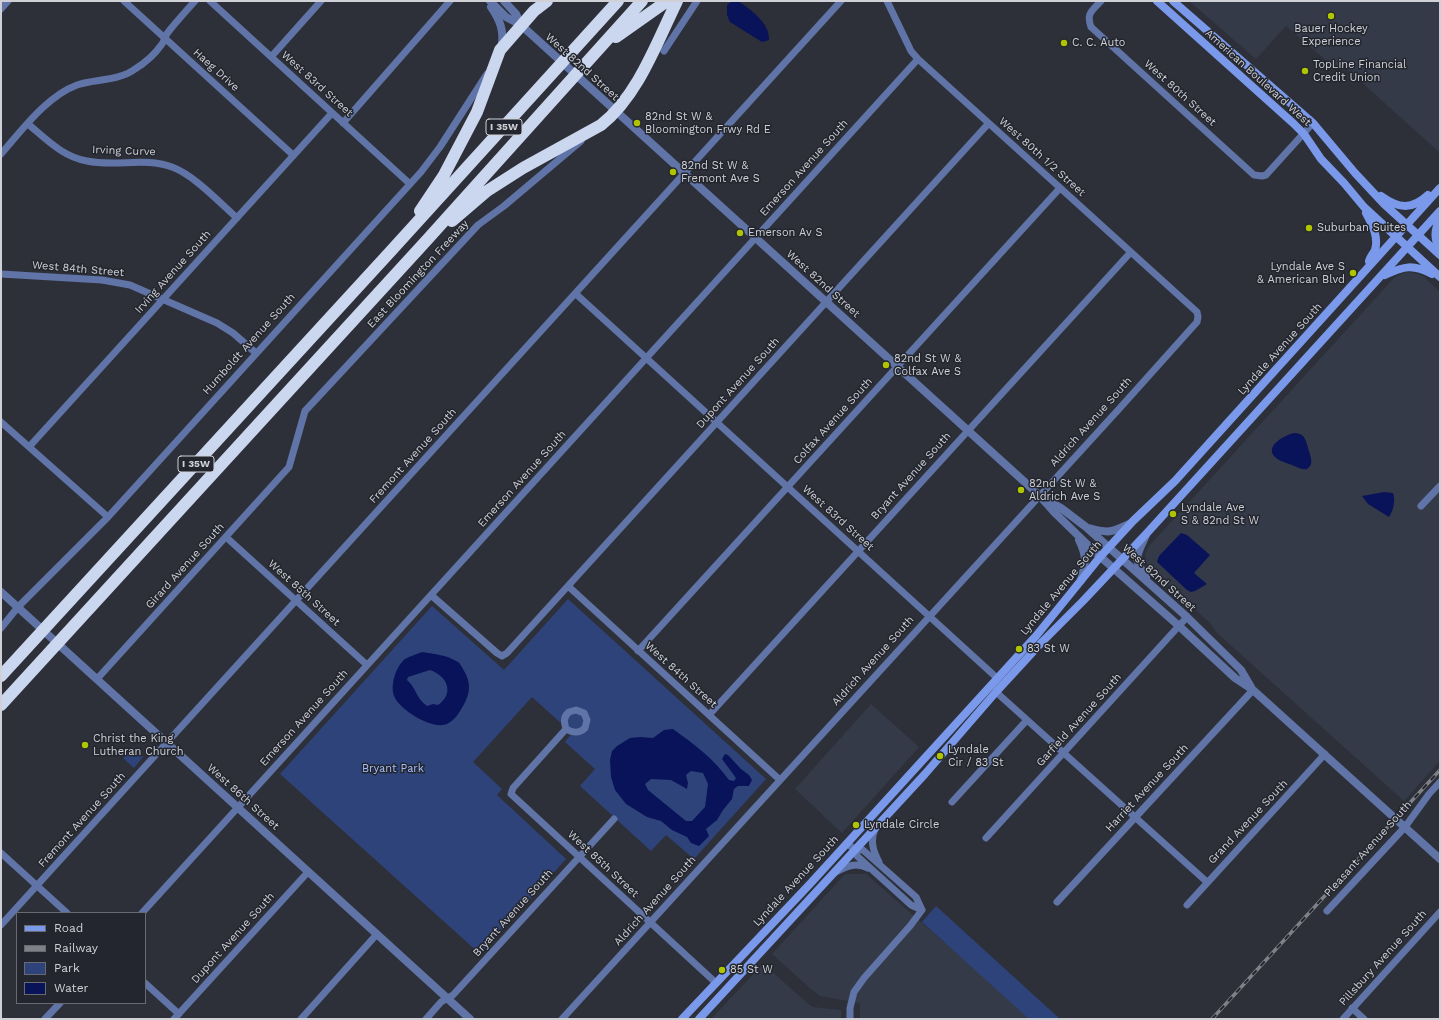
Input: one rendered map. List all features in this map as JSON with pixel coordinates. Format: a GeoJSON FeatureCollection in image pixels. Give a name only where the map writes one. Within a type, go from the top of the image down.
{"type":"FeatureCollection","features":[{"type":"Feature","properties":{"kind":"highway"},"geometry":{"type":"LineString","coordinates":[[390,252],[454,158],[477,112],[498,55],[521,25],[534,11],[547,1]]}},
{"type":"Feature","properties":{"kind":"highway","name":"I 35W"},"geometry":{"type":"LineString","coordinates":[[1,676],[618,1]]}},
{"type":"Feature","properties":{"kind":"highway","name":"I 35W"},"geometry":{"type":"LineString","coordinates":[[1,705],[426,241],[642,1]]}},
{"type":"Feature","properties":{"kind":"highway"},"geometry":{"type":"LineString","coordinates":[[597,51],[667,1]]}},
{"type":"Feature","properties":{"kind":"highway"},"geometry":{"type":"LineString","coordinates":[[426,241],[448,225],[487,191],[523,168],[601,125],[615,112],[630,93],[644,69],[677,1]]}},
{"type":"Feature","properties":{"kind":"main road","name":"American Boulevard West"},"geometry":{"type":"LineString","coordinates":[[1157,1],[1304,134],[1321,159],[1361,203],[1440,278]]}},
{"type":"Feature","properties":{"kind":"main road","name":"American Boulevard West"},"geometry":{"type":"LineString","coordinates":[[1173,1],[1313,123],[1369,188],[1440,256]]}},
{"type":"Feature","properties":{"kind":"main road"},"geometry":{"type":"LineString","coordinates":[[1369,188],[1387,200],[1410,207],[1421,201],[1430,192],[1440,187]]}},
{"type":"Feature","properties":{"kind":"main road","name":"Lyndale Avenue South"},"geometry":{"type":"LineString","coordinates":[[682,1019],[715,982],[768,929],[1036,636],[1100,557],[1175,481],[1440,187]]}},
{"type":"Feature","properties":{"kind":"main road"},"geometry":{"type":"LineString","coordinates":[[1361,203],[1373,227],[1377,242],[1367,268]]}},
{"type":"Feature","properties":{"kind":"main road","name":"Lyndale Avenue South"},"geometry":{"type":"LineString","coordinates":[[699,1019],[925,774],[996,692],[1147,533],[1440,211]]}},
{"type":"Feature","properties":{"kind":"main road"},"geometry":{"type":"LineString","coordinates":[[1440,217],[1435,230],[1436,243],[1440,249]]}},
{"type":"Feature","properties":{"kind":"main road"},"geometry":{"type":"LineString","coordinates":[[1380,277],[1399,268],[1413,266],[1440,278]]}},
{"type":"Feature","properties":{"kind":"street"},"geometry":{"type":"LineString","coordinates":[[1,9],[8,1]]}},
{"type":"Feature","properties":{"kind":"street","name":"Haeg Drive"},"geometry":{"type":"LineString","coordinates":[[124,1],[293,156]]}},
{"type":"Feature","properties":{"kind":"street"},"geometry":{"type":"LineString","coordinates":[[1,154],[48,102],[65,90],[78,84],[122,76],[134,71],[163,43],[167,32],[195,1]]}},
{"type":"Feature","properties":{"kind":"street","name":"West 83rd Street"},"geometry":{"type":"LineString","coordinates":[[210,1],[410,184]]}},
{"type":"Feature","properties":{"kind":"street"},"geometry":{"type":"LineString","coordinates":[[271,57],[321,1]]}},
{"type":"Feature","properties":{"kind":"street"},"geometry":{"type":"LineString","coordinates":[[343,123],[450,1]]}},
{"type":"Feature","properties":{"kind":"street"},"geometry":{"type":"LineString","coordinates":[[487,1],[500,22],[503,40],[498,55]]}},
{"type":"Feature","properties":{"kind":"street","name":"West 82nd Street"},"geometry":{"type":"LineString","coordinates":[[490,1],[506,17],[521,25],[615,112],[1039,495],[1075,534],[1100,557],[1180,626],[1235,678],[1253,690],[1440,859]]}},
{"type":"Feature","properties":{"kind":"street","name":"West 82nd Street"},"geometry":{"type":"LineString","coordinates":[[504,1],[516,14],[521,25]]}},
{"type":"Feature","properties":{"kind":"street"},"geometry":{"type":"LineString","coordinates":[[664,51],[697,1]]}},
{"type":"Feature","properties":{"kind":"street","name":"Fremont Avenue South"},"geometry":{"type":"LineString","coordinates":[[1,925],[841,1]]}},
{"type":"Feature","properties":{"kind":"street","name":"West 80th 1/2 Street"},"geometry":{"type":"LineString","coordinates":[[887,1],[911,51],[918,59],[1196,312],[1198,317]]}},
{"type":"Feature","properties":{"kind":"street","name":"West 80th Street"},"geometry":{"type":"LineString","coordinates":[[1101,1],[1089,13],[1088,19],[1091,27],[1254,175],[1266,175],[1304,134]]}},
{"type":"Feature","properties":{"kind":"street","name":"Humboldt Avenue South"},"geometry":{"type":"LineString","coordinates":[[1,628],[18,607],[108,517],[410,184],[440,147],[498,55]]}},
{"type":"Feature","properties":{"kind":"street","name":"Emerson Avenue South"},"geometry":{"type":"LineString","coordinates":[[143,912],[918,59]]}},
{"type":"Feature","properties":{"kind":"street","name":"Irving Avenue South"},"geometry":{"type":"LineString","coordinates":[[30,447],[332,113]]}},
{"type":"Feature","properties":{"kind":"street"},"geometry":{"type":"LineString","coordinates":[[1304,134],[1313,123]]}},
{"type":"Feature","properties":{"kind":"street","name":"Irving Curve"},"geometry":{"type":"LineString","coordinates":[[28,124],[61,151],[86,161],[100,163],[146,162],[160,163],[173,167],[185,173],[237,218]]}},
{"type":"Feature","properties":{"kind":"street","name":"Dupont Avenue South"},"geometry":{"type":"LineString","coordinates":[[431,595],[497,654],[502,656],[507,653],[988,124]]}},
{"type":"Feature","properties":{"kind":"street","name":"East Bloomington Freeway"},"geometry":{"type":"LineString","coordinates":[[289,467],[305,411],[478,226],[601,125]]}},
{"type":"Feature","properties":{"kind":"street","name":"Colfax Avenue South"},"geometry":{"type":"LineString","coordinates":[[638,651],[1060,188]]}},
{"type":"Feature","properties":{"kind":"street","name":"Bryant Avenue South"},"geometry":{"type":"LineString","coordinates":[[709,715],[1130,253]]}},
{"type":"Feature","properties":{"kind":"street","name":"West 84th Street"},"geometry":{"type":"LineString","coordinates":[[1,274],[116,282],[130,285],[217,323],[233,333],[256,353]]}},
{"type":"Feature","properties":{"kind":"street","name":"West 83rd Street"},"geometry":{"type":"LineString","coordinates":[[576,294],[997,678]]}},
{"type":"Feature","properties":{"kind":"street","name":"Aldrich Avenue South"},"geometry":{"type":"LineString","coordinates":[[562,1019],[1134,392],[1197,322],[1198,317]]}},
{"type":"Feature","properties":{"kind":"street"},"geometry":{"type":"LineString","coordinates":[[1,422],[108,517]]}},
{"type":"Feature","properties":{"kind":"street","name":"Girard Avenue South"},"geometry":{"type":"LineString","coordinates":[[97,679],[289,467]]}},
{"type":"Feature","properties":{"kind":"street"},"geometry":{"type":"LineString","coordinates":[[1421,506],[1440,486]]}},
{"type":"Feature","properties":{"kind":"street","name":"West 82nd Street"},"geometry":{"type":"LineString","coordinates":[[1039,495],[1061,508],[1086,527],[1187,618],[1241,670],[1253,690]]}},
{"type":"Feature","properties":{"kind":"street"},"geometry":{"type":"LineString","coordinates":[[1086,527],[1103,532],[1114,531],[1134,521]]}},
{"type":"Feature","properties":{"kind":"street"},"geometry":{"type":"LineString","coordinates":[[1147,533],[1137,552],[1137,562],[1153,588]]}},
{"type":"Feature","properties":{"kind":"street"},"geometry":{"type":"LineString","coordinates":[[1075,534],[1083,548],[1086,558],[1081,580]]}},
{"type":"Feature","properties":{"kind":"street","name":"West 85th Street"},"geometry":{"type":"LineString","coordinates":[[226,537],[367,665]]}},
{"type":"Feature","properties":{"kind":"street","name":"West 84th Street"},"geometry":{"type":"LineString","coordinates":[[568,586],[780,780]]}},
{"type":"Feature","properties":{"kind":"street","name":"West 86th Street"},"geometry":{"type":"LineString","coordinates":[[1,592],[470,1019]]}},
{"type":"Feature","properties":{"kind":"street","name":"Garfield Avenue South"},"geometry":{"type":"LineString","coordinates":[[986,838],[1187,618]]}},
{"type":"Feature","properties":{"kind":"street","name":"Harriet Avenue South"},"geometry":{"type":"LineString","coordinates":[[1057,902],[1253,690]]}},
{"type":"Feature","properties":{"kind":"street"},"geometry":{"type":"LineString","coordinates":[[996,692],[1207,882]]}},
{"type":"Feature","properties":{"kind":"street"},"geometry":{"type":"LineString","coordinates":[[952,802],[1027,720]]}},
{"type":"Feature","properties":{"kind":"street","name":"West 85th Street"},"geometry":{"type":"LineString","coordinates":[[566,729],[513,788],[511,794],[715,982]]}},
{"type":"Feature","properties":{"kind":"street","name":"Grand Avenue South"},"geometry":{"type":"LineString","coordinates":[[1187,905],[1325,754]]}},
{"type":"Feature","properties":{"kind":"street","name":"Pleasant Avenue South"},"geometry":{"type":"LineString","coordinates":[[1327,911],[1405,827],[1429,794],[1440,782]]}},
{"type":"Feature","properties":{"kind":"street","name":"Bryant Avenue South"},"geometry":{"type":"LineString","coordinates":[[426,1019],[441,1002],[454,995],[614,819]]}},
{"type":"Feature","properties":{"kind":"street"},"geometry":{"type":"LineString","coordinates":[[876,827],[873,834],[872,845],[881,866]]}},
{"type":"Feature","properties":{"kind":"street"},"geometry":{"type":"LineString","coordinates":[[847,843],[855,850],[857,856],[911,905],[922,910]]}},
{"type":"Feature","properties":{"kind":"street"},"geometry":{"type":"LineString","coordinates":[[855,850],[863,850],[916,897],[922,910]]}},
{"type":"Feature","properties":{"kind":"street"},"geometry":{"type":"LineString","coordinates":[[1,853],[66,912]]}},
{"type":"Feature","properties":{"kind":"street"},"geometry":{"type":"LineString","coordinates":[[832,874],[854,865],[872,869]]}},
{"type":"Feature","properties":{"kind":"street","name":"Dupont Avenue South"},"geometry":{"type":"LineString","coordinates":[[176,1016],[308,872]]}},
{"type":"Feature","properties":{"kind":"street"},"geometry":{"type":"LineString","coordinates":[[850,1019],[850,1008],[854,992],[864,978],[910,926],[922,910]]}},
{"type":"Feature","properties":{"kind":"street","name":"Pillsbury Avenue South"},"geometry":{"type":"LineString","coordinates":[[1342,1019],[1440,912]]}},
{"type":"Feature","properties":{"kind":"street"},"geometry":{"type":"LineString","coordinates":[[301,1019],[377,934]]}},
{"type":"Feature","properties":{"kind":"street"},"geometry":{"type":"LineString","coordinates":[[146,985],[176,1016]]}},
{"type":"Feature","properties":{"kind":"street"},"geometry":{"type":"LineString","coordinates":[[45,1019],[59,1004]]}},
{"type":"Feature","properties":{"kind":"street"},"geometry":{"type":"LineString","coordinates":[[1352,1008],[1364,1019]]}},
{"type":"Feature","properties":{"kind":"shaded area"},"geometry":{"type":"Polygon","coordinates":[[[1189,1],[1440,1],[1440,153],[1347,69],[1335,68],[1286,26],[1256,59],[1189,1]]]}},
{"type":"Feature","properties":{"kind":"shaded area"},"geometry":{"type":"Polygon","coordinates":[[[1408,272],[1423,276],[1440,292],[1440,761],[1404,801],[1216,632],[1211,624],[1150,568],[1146,562],[1145,554],[1149,546],[1394,278],[1408,272]]]}},
{"type":"Feature","properties":{"kind":"shaded area"},"geometry":{"type":"Polygon","coordinates":[[[871,704],[919,747],[842,833],[795,789],[871,704]]]}},
{"type":"Feature","properties":{"kind":"shaded area"},"geometry":{"type":"Polygon","coordinates":[[[845,874],[866,874],[1032,1019],[860,1019],[860,1003],[820,996],[772,954],[845,874]]]}},
{"type":"Feature","properties":{"kind":"shaded area"},"geometry":{"type":"Polygon","coordinates":[[[763,964],[812,1007],[841,1010],[841,1019],[711,1019],[763,964]]]}},
{"type":"Feature","properties":{"kind":"green space","name":"Bryant Park"},"geometry":{"type":"Polygon","coordinates":[[[568,599],[766,779],[694,859],[666,835],[651,851],[580,786],[595,769],[565,742],[572,733],[532,697],[473,762],[502,789],[497,795],[566,859],[480,954],[280,774],[432,606],[504,670],[568,599]]]}},
{"type":"Feature","properties":{"kind":"green space"},"geometry":{"type":"Polygon","coordinates":[[[133,747],[143,757],[134,768],[123,758],[133,747]]]}},
{"type":"Feature","properties":{"kind":"green space"},"geometry":{"type":"Polygon","coordinates":[[[936,906],[1060,1019],[1029,1019],[922,922],[936,906]]]}},
{"type":"Feature","properties":{"kind":"water"},"geometry":{"type":"Polygon","coordinates":[[[738,1],[754,13],[763,23],[769,40],[762,42],[730,22],[727,15],[727,5],[731,2],[738,1]]]}},
{"type":"Feature","properties":{"kind":"water"},"geometry":{"type":"Polygon","coordinates":[[[1294,433],[1298,433],[1303,436],[1306,441],[1311,456],[1311,465],[1307,469],[1301,469],[1281,461],[1272,453],[1272,449],[1277,442],[1294,433]]]}},
{"type":"Feature","properties":{"kind":"water"},"geometry":{"type":"Polygon","coordinates":[[[1384,492],[1393,493],[1394,496],[1394,506],[1389,517],[1368,504],[1362,496],[1384,492]]]}},
{"type":"Feature","properties":{"kind":"water"},"geometry":{"type":"Polygon","coordinates":[[[1181,533],[1187,535],[1210,555],[1194,573],[1207,584],[1191,592],[1157,562],[1159,556],[1181,533]]]}},
{"type":"Feature","properties":{"kind":"water"},"geometry":{"type":"Polygon","coordinates":[[[422,652],[445,656],[459,662],[468,678],[469,692],[466,701],[456,716],[447,724],[441,725],[426,722],[411,714],[399,703],[393,693],[394,677],[399,666],[405,659],[422,652]],[[430,670],[408,677],[407,680],[423,703],[427,706],[433,704],[438,705],[446,695],[447,685],[441,676],[430,670]]]}},
{"type":"Feature","properties":{"kind":"water"},"geometry":{"type":"Polygon","coordinates":[[[673,729],[688,740],[703,752],[729,780],[734,781],[736,778],[722,759],[725,754],[728,755],[749,775],[752,780],[749,786],[738,786],[734,789],[732,799],[717,820],[706,829],[709,836],[699,846],[691,843],[687,837],[672,830],[661,821],[647,817],[626,804],[615,790],[611,777],[610,760],[612,751],[617,746],[630,738],[653,738],[664,730],[673,729]],[[691,771],[686,775],[688,783],[687,789],[671,780],[651,779],[645,784],[648,790],[686,821],[692,821],[705,807],[708,784],[703,773],[691,771]]]}},
{"type":"Feature","properties":{"kind":"railway"},"geometry":{"type":"LineString","coordinates":[[1212,1019],[1440,770]]}},
{"type":"Feature","properties":{"kind":"place","name":"Bauer Hockey Experience"},"geometry":{"type":"Point","coordinates":[1331,16]}},
{"type":"Feature","properties":{"kind":"place","name":"C. C. Auto"},"geometry":{"type":"Point","coordinates":[1064,43]}},
{"type":"Feature","properties":{"kind":"place","name":"TopLine Financial Credit Union"},"geometry":{"type":"Point","coordinates":[1305,71]}},
{"type":"Feature","properties":{"kind":"place","name":"82nd St W & Bloomington Frwy Rd E"},"geometry":{"type":"Point","coordinates":[637,123]}},
{"type":"Feature","properties":{"kind":"place","name":"82nd St W & Fremont Ave S"},"geometry":{"type":"Point","coordinates":[673,172]}},
{"type":"Feature","properties":{"kind":"place","name":"Suburban Suites"},"geometry":{"type":"Point","coordinates":[1309,228]}},
{"type":"Feature","properties":{"kind":"place","name":"Emerson Av S"},"geometry":{"type":"Point","coordinates":[740,233]}},
{"type":"Feature","properties":{"kind":"place","name":"Lyndale Ave S & American Blvd"},"geometry":{"type":"Point","coordinates":[1353,273]}},
{"type":"Feature","properties":{"kind":"place","name":"82nd St W & Colfax Ave S"},"geometry":{"type":"Point","coordinates":[886,365]}},
{"type":"Feature","properties":{"kind":"place","name":"82nd St W & Aldrich Ave S"},"geometry":{"type":"Point","coordinates":[1021,490]}},
{"type":"Feature","properties":{"kind":"place","name":"Lyndale Ave S & 82nd St W"},"geometry":{"type":"Point","coordinates":[1173,514]}},
{"type":"Feature","properties":{"kind":"place","name":"83 St W"},"geometry":{"type":"Point","coordinates":[1019,649]}},
{"type":"Feature","properties":{"kind":"place","name":"Christ the King Lutheran Church"},"geometry":{"type":"Point","coordinates":[85,745]}},
{"type":"Feature","properties":{"kind":"place","name":"Lyndale Cir / 83 St"},"geometry":{"type":"Point","coordinates":[940,756]}},
{"type":"Feature","properties":{"kind":"place","name":"Lyndale Circle"},"geometry":{"type":"Point","coordinates":[856,825]}},
{"type":"Feature","properties":{"kind":"place","name":"85 St W"},"geometry":{"type":"Point","coordinates":[722,970]}}]}
